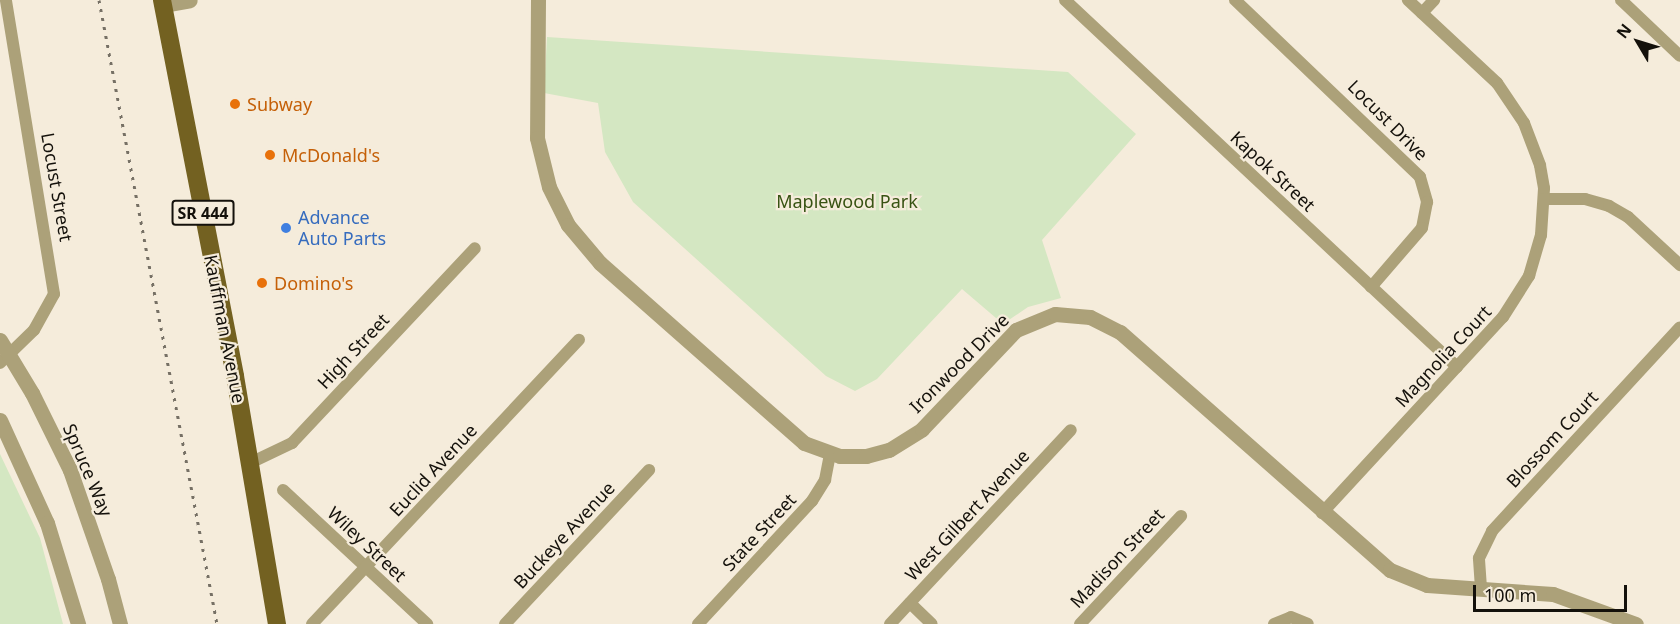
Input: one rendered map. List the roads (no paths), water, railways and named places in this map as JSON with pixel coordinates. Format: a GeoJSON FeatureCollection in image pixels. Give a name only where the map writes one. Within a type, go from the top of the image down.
{"type":"FeatureCollection","features":[{"type":"Feature","properties":{"kind":"main road","name":"Kauffman Avenue"},"geometry":{"type":"LineString","coordinates":[[162,2],[235,376],[248,464],[277,624]]}},
{"type":"Feature","properties":{"kind":"street","name":"Locust Street"},"geometry":{"type":"LineString","coordinates":[[5,358],[45,316],[54,294],[54,277],[6,0]]}},
{"type":"Feature","properties":{"kind":"street"},"geometry":{"type":"LineString","coordinates":[[162,2],[190,0]]}},
{"type":"Feature","properties":{"kind":"street","name":"Ironwood Drive"},"geometry":{"type":"LineString","coordinates":[[538,0],[537,138],[549,187],[568,225],[600,263],[796,438],[830,454],[866,456],[902,444],[922,429],[1016,330],[1046,316],[1080,315],[1101,320],[1120,332],[1322,513],[1380,563],[1401,576],[1427,585],[1552,594],[1636,624]]}},
{"type":"Feature","properties":{"kind":"street","name":"Kapok Street"},"geometry":{"type":"LineString","coordinates":[[1065,0],[1457,367]]}},
{"type":"Feature","properties":{"kind":"street","name":"Locust Drive"},"geometry":{"type":"LineString","coordinates":[[1235,0],[1420,177],[1427,202],[1422,228],[1371,287]]}},
{"type":"Feature","properties":{"kind":"street","name":"Magnolia Court"},"geometry":{"type":"LineString","coordinates":[[1322,513],[1503,317],[1529,276],[1542,235],[1545,200],[1534,144],[1515,107],[1497,83],[1408,0]]}},
{"type":"Feature","properties":{"kind":"street"},"geometry":{"type":"LineString","coordinates":[[1422,13],[1434,0]]}},
{"type":"Feature","properties":{"kind":"street"},"geometry":{"type":"LineString","coordinates":[[1621,0],[1680,56]]}},
{"type":"Feature","properties":{"kind":"street"},"geometry":{"type":"LineString","coordinates":[[1545,200],[1585,199],[1618,210],[1680,265]]}},
{"type":"Feature","properties":{"kind":"street","name":"High Street"},"geometry":{"type":"LineString","coordinates":[[248,464],[292,443],[475,248]]}},
{"type":"Feature","properties":{"kind":"street","name":"Blossom Court"},"geometry":{"type":"LineString","coordinates":[[1481,588],[1479,558],[1491,531],[1680,327]]}},
{"type":"Feature","properties":{"kind":"street","name":"Spruce Way"},"geometry":{"type":"LineString","coordinates":[[0,340],[5,358],[73,479],[108,579],[120,624]]}},
{"type":"Feature","properties":{"kind":"street","name":"Euclid Avenue"},"geometry":{"type":"LineString","coordinates":[[312,624],[579,340]]}},
{"type":"Feature","properties":{"kind":"street"},"geometry":{"type":"LineString","coordinates":[[0,420],[47,523],[78,624]]}},
{"type":"Feature","properties":{"kind":"street","name":"West Gilbert Avenue"},"geometry":{"type":"LineString","coordinates":[[890,624],[1071,430]]}},
{"type":"Feature","properties":{"kind":"street","name":"State Street"},"geometry":{"type":"LineString","coordinates":[[698,624],[812,501],[825,480],[830,454]]}},
{"type":"Feature","properties":{"kind":"street","name":"Buckeye Avenue"},"geometry":{"type":"LineString","coordinates":[[505,624],[649,470]]}},
{"type":"Feature","properties":{"kind":"street","name":"Wiley Street"},"geometry":{"type":"LineString","coordinates":[[283,490],[427,624]]}},
{"type":"Feature","properties":{"kind":"street","name":"Madison Street"},"geometry":{"type":"LineString","coordinates":[[1080,624],[1180,516]]}},
{"type":"Feature","properties":{"kind":"street"},"geometry":{"type":"LineString","coordinates":[[910,603],[932,624]]}},
{"type":"Feature","properties":{"kind":"street"},"geometry":{"type":"LineString","coordinates":[[1274,624],[1291,617],[1308,624]]}},
{"type":"Feature","properties":{"kind":"railway"},"geometry":{"type":"LineString","coordinates":[[99,0],[217,624]]}},
{"type":"Feature","properties":{"kind":"place","name":"Subway"},"geometry":{"type":"Point","coordinates":[235,104]}},
{"type":"Feature","properties":{"kind":"place","name":"McDonald's"},"geometry":{"type":"Point","coordinates":[270,155]}},
{"type":"Feature","properties":{"kind":"place","name":"Advance Auto Parts"},"geometry":{"type":"Point","coordinates":[286,228]}},
{"type":"Feature","properties":{"kind":"place","name":"Domino's"},"geometry":{"type":"Point","coordinates":[262,283]}},
{"type":"Feature","properties":{"kind":"park label","name":"Maplewood Park"},"geometry":{"type":"Point","coordinates":[847,201]}}]}
